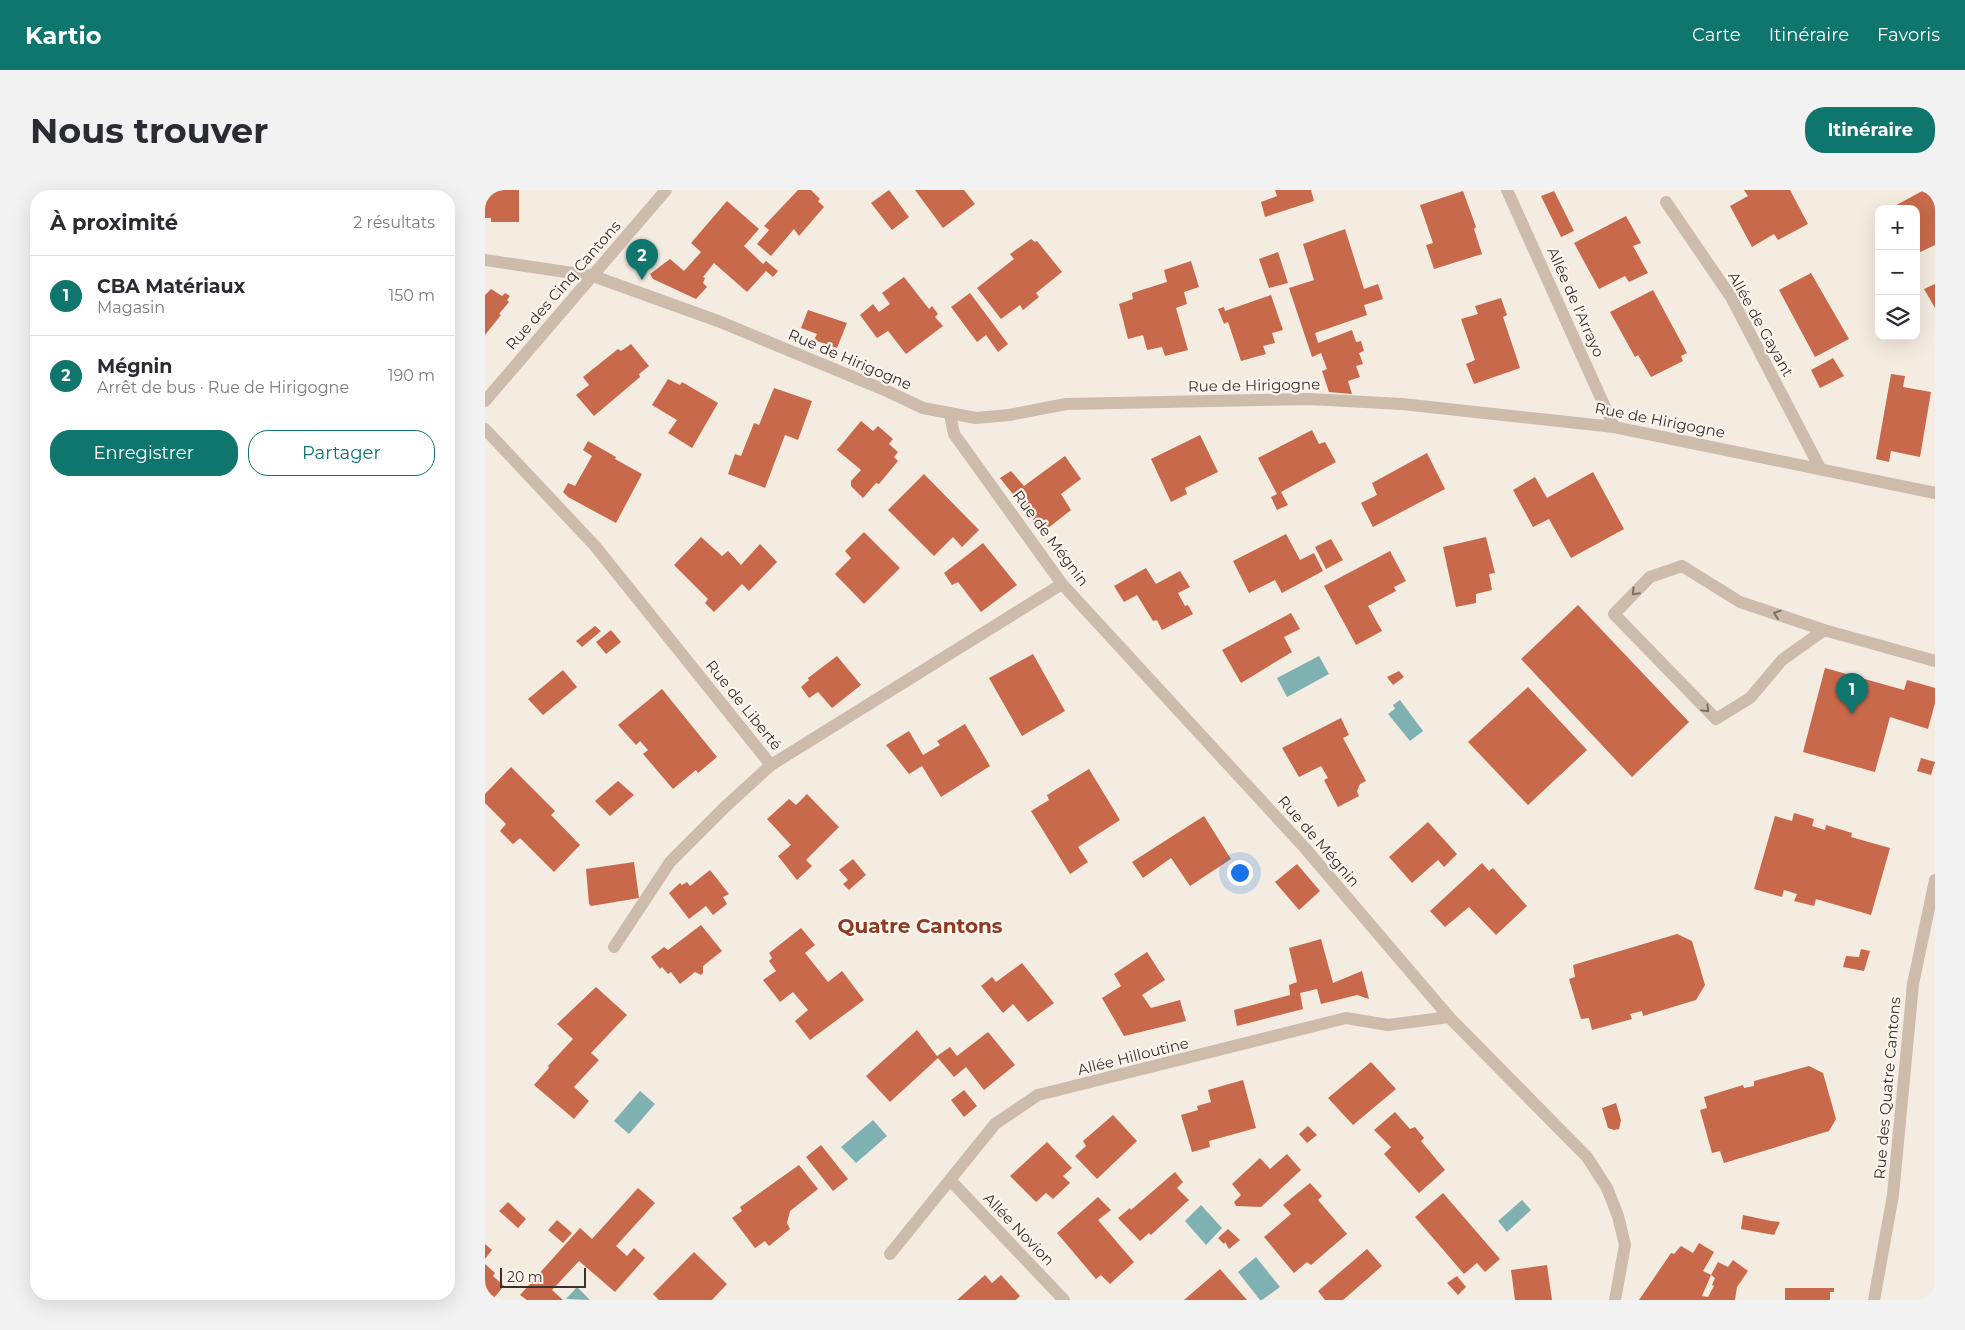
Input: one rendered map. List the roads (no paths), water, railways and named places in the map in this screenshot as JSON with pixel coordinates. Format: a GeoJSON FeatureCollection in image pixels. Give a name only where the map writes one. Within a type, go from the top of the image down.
{"type":"FeatureCollection","features":[{"type":"Feature","properties":{"kind":"street","name":"Rue des Cinq Cantons"},"geometry":{"type":"LineString","coordinates":[[485,402],[666,190]]}},
{"type":"Feature","properties":{"kind":"street","name":"Allée de l'Arrayo"},"geometry":{"type":"LineString","coordinates":[[1507,190],[1614,427]]}},
{"type":"Feature","properties":{"kind":"street","name":"Allée de Gayant"},"geometry":{"type":"LineString","coordinates":[[1666,202],[1731,297],[1820,468]]}},
{"type":"Feature","properties":{"kind":"street","name":"Rue de Hirigogne"},"geometry":{"type":"LineString","coordinates":[[485,260],[593,276],[718,321],[887,391],[923,408],[950,414],[975,418],[1009,415],[1066,404],[1309,399],[1412,405],[1614,427],[1935,493]]}},
{"type":"Feature","properties":{"kind":"street","name":"Rue de Mégnin"},"geometry":{"type":"LineString","coordinates":[[950,414],[954,434],[1062,584],[1304,847],[1449,1017],[1587,1158],[1607,1188],[1618,1216],[1625,1245],[1615,1300]]}},
{"type":"Feature","properties":{"kind":"street","name":"Rue de Liberté"},"geometry":{"type":"LineString","coordinates":[[485,429],[595,546],[771,765],[1062,584]]}},
{"type":"Feature","properties":{"kind":"street"},"geometry":{"type":"LineString","coordinates":[[1824,630],[1783,660],[1750,698],[1716,719],[1614,614],[1650,577],[1683,566],[1740,602],[1824,630],[1935,661]]}},
{"type":"Feature","properties":{"kind":"street"},"geometry":{"type":"LineString","coordinates":[[614,947],[670,862],[725,807],[771,765]]}},
{"type":"Feature","properties":{"kind":"street","name":"Rue des Quatre Cantons"},"geometry":{"type":"LineString","coordinates":[[1874,1300],[1893,1195],[1913,984],[1935,880]]}},
{"type":"Feature","properties":{"kind":"street","name":"Allée Hilloutine"},"geometry":{"type":"LineString","coordinates":[[890,1254],[995,1124],[1038,1095],[1345,1018],[1388,1025],[1449,1017]]}},
{"type":"Feature","properties":{"kind":"street","name":"Allée Novion"},"geometry":{"type":"LineString","coordinates":[[950,1180],[1064,1300]]}},
{"type":"Feature","properties":{"kind":"water"},"geometry":{"type":"Polygon","coordinates":[[[1319,656],[1329,674],[1287,697],[1277,678],[1319,656]]]}},
{"type":"Feature","properties":{"kind":"water"},"geometry":{"type":"Polygon","coordinates":[[[1400,700],[1423,731],[1410,741],[1388,714],[1395,709],[1393,705],[1400,700]]]}},
{"type":"Feature","properties":{"kind":"water"},"geometry":{"type":"Polygon","coordinates":[[[640,1091],[655,1104],[629,1134],[614,1121],[640,1091]]]}},
{"type":"Feature","properties":{"kind":"water"},"geometry":{"type":"Polygon","coordinates":[[[873,1120],[887,1136],[856,1163],[841,1147],[873,1120]]]}},
{"type":"Feature","properties":{"kind":"water"},"geometry":{"type":"Polygon","coordinates":[[[1522,1200],[1531,1210],[1507,1232],[1498,1221],[1522,1200]]]}},
{"type":"Feature","properties":{"kind":"water"},"geometry":{"type":"Polygon","coordinates":[[[1201,1205],[1222,1228],[1206,1245],[1185,1221],[1201,1205]]]}},
{"type":"Feature","properties":{"kind":"water"},"geometry":{"type":"Polygon","coordinates":[[[1256,1257],[1280,1287],[1262,1300],[1260,1300],[1238,1272],[1256,1257]]]}},
{"type":"Feature","properties":{"kind":"water"},"geometry":{"type":"Polygon","coordinates":[[[577,1287],[590,1300],[566,1299],[577,1287]]]}},
{"type":"Feature","properties":{"kind":"place","name":"Mégnin"},"geometry":{"type":"Point","coordinates":[642,280]}},
{"type":"Feature","properties":{"kind":"place","name":"CBA Matériaux"},"geometry":{"type":"Point","coordinates":[1852,714]}},
{"type":"Feature","properties":{"kind":"district","name":"Quatre Cantons"},"geometry":{"type":"Point","coordinates":[920,926]}}]}
